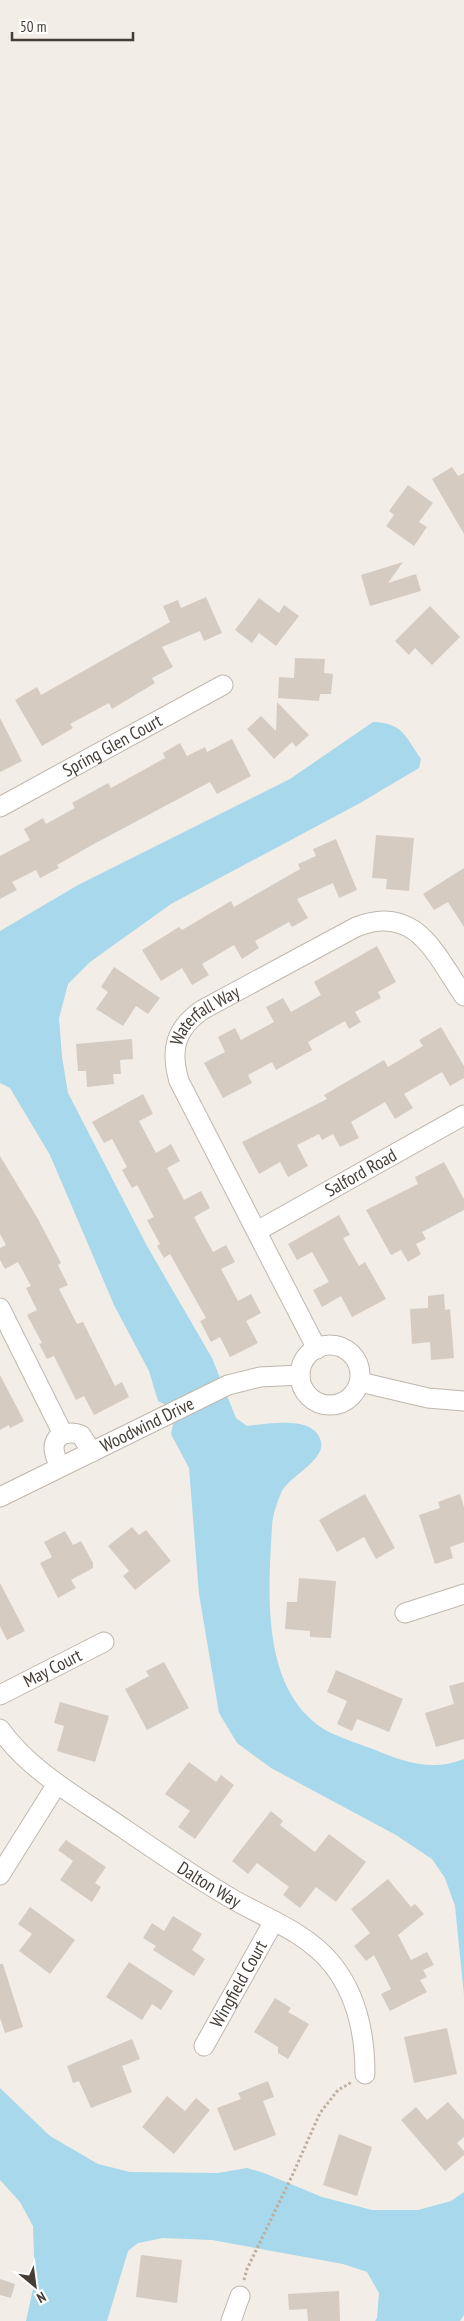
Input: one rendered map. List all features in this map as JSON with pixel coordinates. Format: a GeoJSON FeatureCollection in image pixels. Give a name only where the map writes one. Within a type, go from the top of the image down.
{"type":"FeatureCollection","features":[{"type":"Feature","properties":{"kind":"street","name":"Spring Glen Court"},"geometry":{"type":"LineString","coordinates":[[0,807],[223,685]]}},
{"type":"Feature","properties":{"kind":"street","name":"Waterfall Way"},"geometry":{"type":"LineString","coordinates":[[317,1349],[179,1081],[174,1057],[178,1038],[187,1023],[202,1010],[356,927],[383,920],[405,924],[416,930],[431,947],[464,996]]}},
{"type":"Feature","properties":{"kind":"street","name":"Salford Road"},"geometry":{"type":"LineString","coordinates":[[257,1232],[464,1115]]}},
{"type":"Feature","properties":{"kind":"street"},"geometry":{"type":"LineString","coordinates":[[0,1308],[7,1341],[62,1434]]}},
{"type":"Feature","properties":{"kind":"street"},"geometry":{"type":"LineString","coordinates":[[326,1345],[337,1346],[351,1353],[358,1362],[361,1372],[360,1382],[356,1393],[348,1400],[336,1405],[325,1406],[315,1402],[301,1386],[300,1375],[303,1361],[317,1349],[326,1345]]}},
{"type":"Feature","properties":{"kind":"street","name":"Woodwind Drive"},"geometry":{"type":"LineString","coordinates":[[0,1497],[228,1386],[260,1377],[300,1375]]}},
{"type":"Feature","properties":{"kind":"street"},"geometry":{"type":"LineString","coordinates":[[360,1382],[428,1398],[464,1401]]}},
{"type":"Feature","properties":{"kind":"street"},"geometry":{"type":"LineString","coordinates":[[60,1467],[54,1443],[62,1434],[70,1432],[82,1435],[92,1452]]}},
{"type":"Feature","properties":{"kind":"street"},"geometry":{"type":"LineString","coordinates":[[405,1614],[464,1594]]}},
{"type":"Feature","properties":{"kind":"street","name":"May Court"},"geometry":{"type":"LineString","coordinates":[[0,1695],[104,1642]]}},
{"type":"Feature","properties":{"kind":"street","name":"Dalton Way"},"geometry":{"type":"LineString","coordinates":[[0,1729],[23,1755],[57,1784],[203,1882],[274,1921],[318,1949],[332,1964],[343,1981],[360,2020],[364,2040],[365,2074]]}},
{"type":"Feature","properties":{"kind":"street"},"geometry":{"type":"LineString","coordinates":[[0,1874],[57,1784]]}},
{"type":"Feature","properties":{"kind":"street","name":"Wingfield Court"},"geometry":{"type":"LineString","coordinates":[[204,2046],[274,1921]]}},
{"type":"Feature","properties":{"kind":"street"},"geometry":{"type":"LineString","coordinates":[[231,2321],[240,2296]]}},
{"type":"Feature","properties":{"kind":"path"},"geometry":{"type":"LineString","coordinates":[[246,2269],[292,2176],[320,2112],[338,2090],[365,2074]]}},
{"type":"Feature","properties":{"kind":"water"},"geometry":{"type":"Polygon","coordinates":[[[373,722],[391,725],[407,737],[421,759],[419,768],[360,803],[171,904],[90,962],[68,984],[59,1018],[62,1057],[68,1093],[147,1246],[212,1358],[236,1418],[247,1426],[277,1423],[300,1424],[310,1427],[317,1433],[321,1442],[321,1449],[318,1455],[282,1491],[272,1523],[270,1612],[273,1641],[280,1669],[291,1695],[308,1716],[331,1733],[396,1758],[429,1765],[452,1763],[464,1759],[464,1995],[455,1906],[445,1878],[432,1859],[396,1835],[271,1768],[237,1743],[219,1713],[199,1594],[189,1468],[171,1434],[173,1425],[164,1404],[158,1401],[149,1371],[114,1305],[50,1155],[10,1088],[0,1083],[0,931],[78,885],[290,779],[373,722]]]}},
{"type":"Feature","properties":{"kind":"water"},"geometry":{"type":"Polygon","coordinates":[[[0,2088],[50,2136],[98,2164],[130,2172],[218,2173],[247,2168],[322,2197],[372,2210],[418,2210],[451,2201],[464,2192],[464,2315],[460,2321],[375,2321],[377,2318],[379,2293],[367,2272],[343,2264],[212,2240],[163,2238],[138,2243],[128,2251],[107,2321],[26,2321],[35,2280],[33,2226],[20,2202],[0,2180],[0,2088]]]}},
{"type":"Feature","properties":{"kind":"building"},"geometry":{"type":"Polygon","coordinates":[[[452,467],[458,476],[464,473],[464,534],[432,479],[452,467]]]}},
{"type":"Feature","properties":{"kind":"building"},"geometry":{"type":"Polygon","coordinates":[[[408,485],[433,503],[419,522],[427,527],[414,546],[386,526],[394,515],[389,511],[408,485]]]}},
{"type":"Feature","properties":{"kind":"building"},"geometry":{"type":"Polygon","coordinates":[[[403,562],[388,583],[416,574],[421,591],[370,606],[361,575],[403,562]]]}},
{"type":"Feature","properties":{"kind":"building"},"geometry":{"type":"Polygon","coordinates":[[[206,597],[222,633],[204,641],[200,631],[162,647],[173,667],[152,678],[155,683],[112,709],[109,703],[70,724],[73,728],[42,746],[15,700],[37,687],[41,695],[170,622],[163,606],[178,600],[181,608],[206,597]]]}},
{"type":"Feature","properties":{"kind":"building"},"geometry":{"type":"Polygon","coordinates":[[[259,598],[279,613],[284,605],[299,616],[276,646],[259,633],[252,643],[235,630],[259,598]]]}},
{"type":"Feature","properties":{"kind":"building"},"geometry":{"type":"Polygon","coordinates":[[[430,606],[460,637],[432,665],[415,648],[409,655],[395,641],[430,606]]]}},
{"type":"Feature","properties":{"kind":"building"},"geometry":{"type":"Polygon","coordinates":[[[295,658],[325,659],[324,673],[333,674],[331,694],[320,694],[319,701],[278,698],[279,677],[294,678],[295,658]]]}},
{"type":"Feature","properties":{"kind":"building"},"geometry":{"type":"Polygon","coordinates":[[[277,702],[309,735],[296,747],[292,742],[274,759],[247,729],[261,716],[276,731],[277,702]]]}},
{"type":"Feature","properties":{"kind":"building"},"geometry":{"type":"Polygon","coordinates":[[[0,718],[22,761],[0,772],[0,718]]]}},
{"type":"Feature","properties":{"kind":"building"},"geometry":{"type":"Polygon","coordinates":[[[232,739],[251,776],[217,794],[210,782],[92,845],[57,865],[59,868],[40,878],[36,870],[12,882],[17,890],[0,899],[0,856],[30,840],[24,829],[43,818],[46,824],[75,808],[72,803],[108,783],[111,788],[165,758],[163,753],[180,743],[187,756],[205,747],[207,752],[232,739]]]}},
{"type":"Feature","properties":{"kind":"building"},"geometry":{"type":"Polygon","coordinates":[[[376,835],[414,838],[409,891],[386,889],[387,879],[372,878],[376,835]]]}},
{"type":"Feature","properties":{"kind":"building"},"geometry":{"type":"Polygon","coordinates":[[[336,839],[357,890],[339,898],[333,883],[297,899],[308,918],[292,927],[289,922],[255,941],[259,948],[242,959],[234,945],[202,964],[209,975],[192,985],[182,968],[161,981],[142,950],[179,927],[182,930],[231,901],[234,907],[300,869],[298,864],[316,856],[313,849],[336,839]]]}},
{"type":"Feature","properties":{"kind":"building"},"geometry":{"type":"Polygon","coordinates":[[[464,868],[464,927],[448,902],[434,910],[423,894],[464,868]]]}},
{"type":"Feature","properties":{"kind":"building"},"geometry":{"type":"Polygon","coordinates":[[[377,946],[396,982],[378,992],[381,998],[355,1012],[361,1022],[349,1029],[345,1021],[308,1042],[312,1050],[276,1070],[272,1062],[248,1075],[252,1083],[223,1098],[204,1063],[225,1052],[218,1037],[235,1028],[241,1040],[274,1022],[266,1007],[283,998],[291,1012],[321,995],[314,982],[377,946]]]}},
{"type":"Feature","properties":{"kind":"building"},"geometry":{"type":"Polygon","coordinates":[[[114,967],[160,998],[148,1014],[136,1006],[123,1026],[96,1009],[108,992],[101,987],[114,967]]]}},
{"type":"Feature","properties":{"kind":"building"},"geometry":{"type":"Polygon","coordinates":[[[441,1027],[464,1066],[464,1078],[450,1086],[442,1072],[404,1094],[413,1108],[395,1119],[385,1102],[351,1122],[359,1138],[340,1147],[333,1134],[322,1140],[319,1134],[297,1145],[308,1166],[288,1177],[280,1162],[259,1174],[242,1142],[327,1099],[324,1095],[384,1060],[388,1067],[423,1046],[419,1040],[441,1027]]]}},
{"type":"Feature","properties":{"kind":"building"},"geometry":{"type":"Polygon","coordinates":[[[132,1039],[133,1059],[120,1060],[121,1074],[113,1074],[114,1084],[87,1087],[86,1071],[78,1071],[76,1044],[132,1039]]]}},
{"type":"Feature","properties":{"kind":"building"},"geometry":{"type":"Polygon","coordinates":[[[143,1094],[153,1114],[139,1121],[156,1153],[171,1144],[180,1161],[167,1168],[184,1200],[201,1191],[210,1208],[194,1217],[213,1252],[226,1245],[235,1262],[221,1269],[238,1301],[251,1294],[261,1313],[246,1321],[258,1343],[230,1357],[220,1337],[211,1342],[200,1321],[206,1318],[170,1254],[164,1258],[157,1246],[160,1244],[147,1220],[154,1217],[137,1185],[132,1188],[122,1170],[127,1167],[112,1139],[104,1143],[92,1122],[143,1094]]]}},
{"type":"Feature","properties":{"kind":"building"},"geometry":{"type":"Polygon","coordinates":[[[0,1156],[38,1219],[61,1263],[58,1265],[68,1285],[59,1289],[77,1324],[83,1322],[115,1386],[122,1382],[129,1397],[94,1415],[84,1396],[76,1400],[54,1356],[47,1359],[39,1344],[42,1343],[27,1315],[37,1310],[26,1288],[31,1286],[18,1262],[5,1269],[0,1260],[0,1248],[6,1245],[0,1234],[0,1156]]]}},
{"type":"Feature","properties":{"kind":"building"},"geometry":{"type":"Polygon","coordinates":[[[444,1162],[464,1199],[464,1210],[422,1232],[426,1239],[416,1244],[421,1254],[408,1262],[401,1250],[391,1255],[366,1210],[418,1184],[415,1177],[444,1162]]]}},
{"type":"Feature","properties":{"kind":"building"},"geometry":{"type":"Polygon","coordinates":[[[339,1215],[350,1235],[343,1238],[359,1266],[365,1262],[386,1299],[352,1317],[341,1296],[322,1307],[313,1290],[329,1282],[312,1252],[297,1260],[288,1244],[339,1215]]]}},
{"type":"Feature","properties":{"kind":"building"},"geometry":{"type":"Polygon","coordinates":[[[444,1294],[445,1310],[450,1309],[454,1358],[431,1360],[430,1342],[412,1344],[410,1309],[428,1308],[428,1296],[444,1294]]]}},
{"type":"Feature","properties":{"kind":"building"},"geometry":{"type":"Polygon","coordinates":[[[0,1375],[24,1421],[10,1428],[9,1425],[0,1430],[0,1375]]]}},
{"type":"Feature","properties":{"kind":"building"},"geometry":{"type":"Polygon","coordinates":[[[365,1494],[395,1548],[376,1559],[364,1537],[337,1552],[319,1520],[365,1494]]]}},
{"type":"Feature","properties":{"kind":"building"},"geometry":{"type":"Polygon","coordinates":[[[460,1494],[464,1507],[464,1542],[450,1547],[453,1558],[435,1564],[419,1515],[440,1508],[438,1502],[460,1494]]]}},
{"type":"Feature","properties":{"kind":"building"},"geometry":{"type":"Polygon","coordinates":[[[132,1527],[139,1535],[146,1530],[171,1561],[135,1590],[123,1576],[129,1571],[108,1546],[132,1527]]]}},
{"type":"Feature","properties":{"kind":"building"},"geometry":{"type":"Polygon","coordinates":[[[65,1531],[73,1545],[81,1541],[93,1563],[93,1568],[71,1580],[76,1588],[58,1598],[40,1563],[52,1557],[44,1542],[65,1531]]]}},
{"type":"Feature","properties":{"kind":"building"},"geometry":{"type":"Polygon","coordinates":[[[299,1578],[336,1581],[331,1638],[310,1637],[310,1631],[285,1629],[287,1602],[297,1602],[299,1578]]]}},
{"type":"Feature","properties":{"kind":"building"},"geometry":{"type":"Polygon","coordinates":[[[0,1583],[25,1631],[7,1640],[0,1626],[0,1583]]]}},
{"type":"Feature","properties":{"kind":"building"},"geometry":{"type":"Polygon","coordinates":[[[164,1662],[189,1708],[147,1730],[125,1689],[149,1676],[146,1671],[164,1662]]]}},
{"type":"Feature","properties":{"kind":"building"},"geometry":{"type":"Polygon","coordinates":[[[336,1670],[403,1699],[389,1732],[357,1719],[352,1731],[337,1724],[347,1701],[327,1692],[336,1670]]]}},
{"type":"Feature","properties":{"kind":"building"},"geometry":{"type":"Polygon","coordinates":[[[464,1682],[464,1739],[436,1747],[425,1713],[454,1704],[449,1686],[464,1682]]]}},
{"type":"Feature","properties":{"kind":"building"},"geometry":{"type":"Polygon","coordinates":[[[60,1702],[109,1716],[95,1762],[57,1751],[64,1726],[54,1723],[60,1702]]]}},
{"type":"Feature","properties":{"kind":"building"},"geometry":{"type":"Polygon","coordinates":[[[189,1762],[216,1782],[221,1775],[234,1785],[195,1839],[178,1827],[190,1811],[165,1794],[189,1762]]]}},
{"type":"Feature","properties":{"kind":"building"},"geometry":{"type":"Polygon","coordinates":[[[271,1811],[283,1821],[280,1825],[315,1852],[329,1834],[366,1862],[336,1902],[316,1887],[300,1908],[283,1895],[289,1887],[257,1863],[248,1874],[232,1861],[271,1811]]]}},
{"type":"Feature","properties":{"kind":"building"},"geometry":{"type":"Polygon","coordinates":[[[66,1840],[106,1867],[95,1883],[101,1887],[92,1902],[60,1880],[73,1861],[58,1850],[66,1840]]]}},
{"type":"Feature","properties":{"kind":"building"},"geometry":{"type":"Polygon","coordinates":[[[388,1879],[411,1907],[415,1904],[424,1914],[398,1935],[411,1960],[427,1952],[434,1965],[423,1970],[427,1977],[420,1980],[427,1992],[390,2011],[381,1994],[391,1989],[374,1955],[366,1961],[354,1946],[370,1933],[351,1909],[388,1879]]]}},
{"type":"Feature","properties":{"kind":"building"},"geometry":{"type":"Polygon","coordinates":[[[30,1907],[75,1940],[50,1974],[19,1951],[32,1934],[18,1924],[30,1907]]]}},
{"type":"Feature","properties":{"kind":"building"},"geometry":{"type":"Polygon","coordinates":[[[173,1916],[202,1934],[192,1950],[205,1959],[194,1976],[153,1950],[156,1946],[143,1938],[152,1923],[164,1931],[173,1916]]]}},
{"type":"Feature","properties":{"kind":"building"},"geometry":{"type":"Polygon","coordinates":[[[129,1962],[173,1991],[161,2010],[152,2004],[142,2020],[106,1997],[129,1962]]]}},
{"type":"Feature","properties":{"kind":"building"},"geometry":{"type":"Polygon","coordinates":[[[0,1964],[3,1964],[23,2027],[5,2033],[0,2018],[0,1964]]]}},
{"type":"Feature","properties":{"kind":"building"},"geometry":{"type":"Polygon","coordinates":[[[275,1998],[291,2008],[288,2012],[309,2024],[288,2059],[278,2053],[278,2047],[254,2032],[275,1998]]]}},
{"type":"Feature","properties":{"kind":"building"},"geometry":{"type":"Polygon","coordinates":[[[447,2028],[457,2074],[414,2083],[404,2037],[447,2028]]]}},
{"type":"Feature","properties":{"kind":"building"},"geometry":{"type":"Polygon","coordinates":[[[132,2039],[140,2059],[122,2066],[132,2092],[91,2108],[79,2081],[73,2083],[67,2066],[132,2039]]]}},
{"type":"Feature","properties":{"kind":"building"},"geometry":{"type":"Polygon","coordinates":[[[268,2081],[274,2097],[263,2101],[276,2135],[234,2151],[217,2108],[241,2099],[238,2093],[268,2081]]]}},
{"type":"Feature","properties":{"kind":"building"},"geometry":{"type":"Polygon","coordinates":[[[167,2096],[185,2111],[196,2098],[210,2110],[174,2154],[142,2127],[167,2096]]]}},
{"type":"Feature","properties":{"kind":"building"},"geometry":{"type":"Polygon","coordinates":[[[448,2102],[464,2120],[464,2137],[457,2143],[464,2151],[464,2155],[445,2171],[401,2120],[416,2107],[427,2120],[448,2102]]]}},
{"type":"Feature","properties":{"kind":"building"},"geometry":{"type":"Polygon","coordinates":[[[339,2134],[372,2147],[357,2196],[323,2185],[339,2134]]]}},
{"type":"Feature","properties":{"kind":"building"},"geometry":{"type":"Polygon","coordinates":[[[141,2255],[182,2260],[177,2303],[136,2297],[141,2255]]]}},
{"type":"Feature","properties":{"kind":"building"},"geometry":{"type":"Polygon","coordinates":[[[0,2279],[15,2284],[11,2298],[0,2295],[0,2279]]]}},
{"type":"Feature","properties":{"kind":"building"},"geometry":{"type":"Polygon","coordinates":[[[339,2291],[340,2321],[308,2321],[307,2309],[289,2310],[288,2294],[339,2291]]]}}]}
